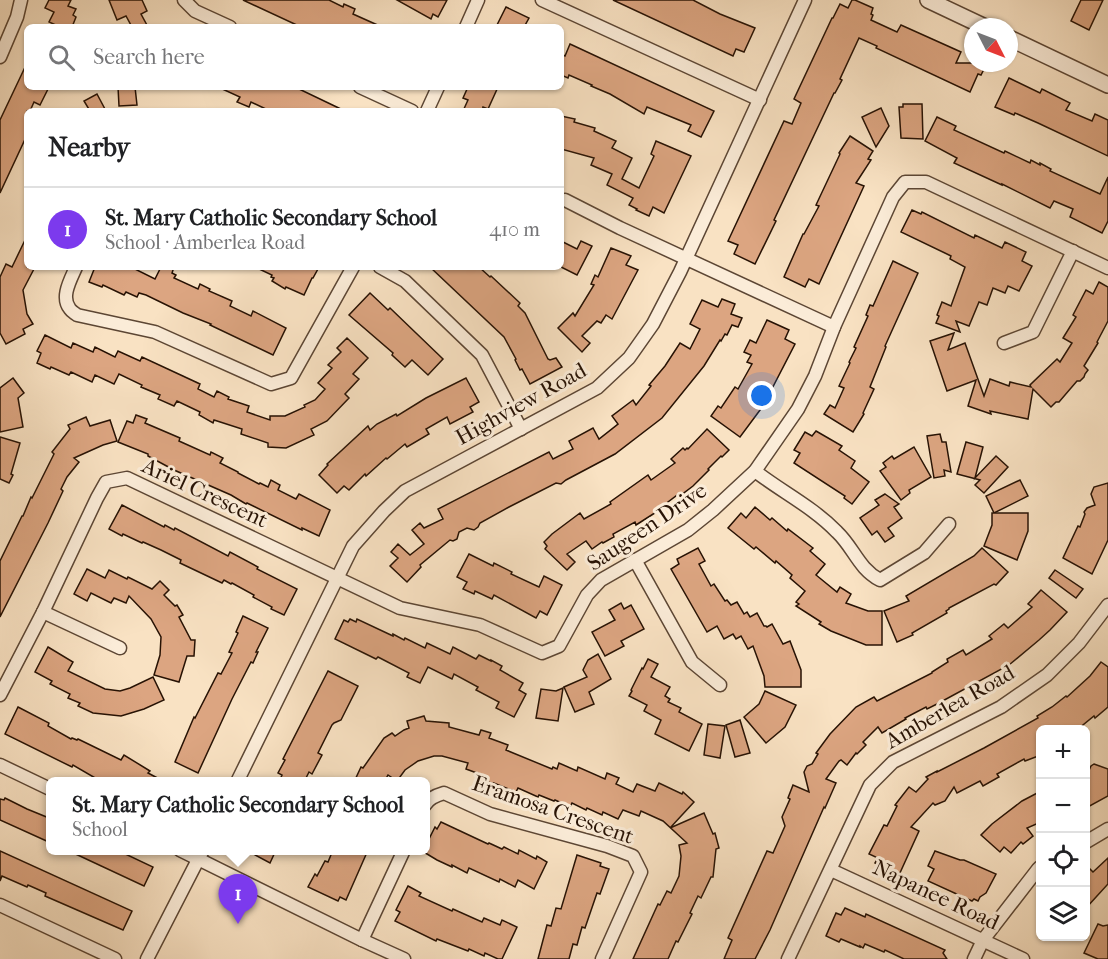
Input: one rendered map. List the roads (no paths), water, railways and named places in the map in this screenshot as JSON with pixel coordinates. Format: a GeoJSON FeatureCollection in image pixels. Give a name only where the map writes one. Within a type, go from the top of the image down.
{"type":"FeatureCollection","features":[{"type":"Feature","properties":{"kind":"street"},"geometry":{"type":"LineString","coordinates":[[0,57],[17,17],[21,0]]}},
{"type":"Feature","properties":{"kind":"street"},"geometry":{"type":"LineString","coordinates":[[184,0],[195,11],[223,24]]}},
{"type":"Feature","properties":{"kind":"street"},"geometry":{"type":"LineString","coordinates":[[467,24],[478,0]]}},
{"type":"Feature","properties":{"kind":"street"},"geometry":{"type":"LineString","coordinates":[[542,0],[760,100]]}},
{"type":"Feature","properties":{"kind":"street","name":"Highview Road"},"geometry":{"type":"LineString","coordinates":[[239,777],[353,546],[384,511],[405,491],[597,388],[629,358],[653,324],[686,258],[805,0]]}},
{"type":"Feature","properties":{"kind":"street"},"geometry":{"type":"LineString","coordinates":[[928,0],[966,18]]}},
{"type":"Feature","properties":{"kind":"street"},"geometry":{"type":"LineString","coordinates":[[1018,42],[1108,85]]}},
{"type":"Feature","properties":{"kind":"street"},"geometry":{"type":"LineString","coordinates":[[366,90],[406,108]]}},
{"type":"Feature","properties":{"kind":"street"},"geometry":{"type":"LineString","coordinates":[[428,108],[437,90]]}},
{"type":"Feature","properties":{"kind":"street","name":"Saugeen Drive"},"geometry":{"type":"LineString","coordinates":[[338,577],[400,608],[480,625],[542,652],[559,646],[587,595],[600,580],[688,530],[755,471],[798,409],[815,376],[834,327],[893,197],[905,182],[926,182],[1108,268]]}},
{"type":"Feature","properties":{"kind":"street"},"geometry":{"type":"LineString","coordinates":[[565,200],[620,228],[834,327]]}},
{"type":"Feature","properties":{"kind":"street"},"geometry":{"type":"LineString","coordinates":[[1004,343],[1033,332],[1073,251]]}},
{"type":"Feature","properties":{"kind":"street"},"geometry":{"type":"LineString","coordinates":[[75,270],[66,297],[68,308],[77,315],[155,332],[271,384],[291,378],[351,270]]}},
{"type":"Feature","properties":{"kind":"street"},"geometry":{"type":"LineString","coordinates":[[385,270],[405,281],[482,355],[521,429]]}},
{"type":"Feature","properties":{"kind":"street"},"geometry":{"type":"LineString","coordinates":[[755,471],[819,515],[839,533],[870,575],[880,580],[924,553],[949,524]]}},
{"type":"Feature","properties":{"kind":"street","name":"Ariel Crescent"},"geometry":{"type":"LineString","coordinates":[[0,695],[106,482],[127,478],[338,577]]}},
{"type":"Feature","properties":{"kind":"street"},"geometry":{"type":"LineString","coordinates":[[635,560],[692,662],[720,685]]}},
{"type":"Feature","properties":{"kind":"street","name":"Amberlea Road"},"geometry":{"type":"LineString","coordinates":[[788,959],[870,785],[893,762],[1001,707],[1047,675],[1079,643],[1108,604]]}},
{"type":"Feature","properties":{"kind":"street"},"geometry":{"type":"LineString","coordinates":[[43,612],[120,648]]}},
{"type":"Feature","properties":{"kind":"street"},"geometry":{"type":"LineString","coordinates":[[0,765],[46,787]]}},
{"type":"Feature","properties":{"kind":"street","name":"Eramosa Crescent"},"geometry":{"type":"LineString","coordinates":[[430,800],[444,793],[490,814],[607,846],[633,856],[641,872],[602,959]]}},
{"type":"Feature","properties":{"kind":"street"},"geometry":{"type":"LineString","coordinates":[[1090,840],[1108,830]]}},
{"type":"Feature","properties":{"kind":"street"},"geometry":{"type":"LineString","coordinates":[[147,959],[201,855],[362,940],[404,959]]}},
{"type":"Feature","properties":{"kind":"street"},"geometry":{"type":"LineString","coordinates":[[362,940],[402,855]]}},
{"type":"Feature","properties":{"kind":"street","name":"Napanee Road"},"geometry":{"type":"LineString","coordinates":[[831,870],[1023,959]]}},
{"type":"Feature","properties":{"kind":"street"},"geometry":{"type":"LineString","coordinates":[[974,959],[982,940],[1036,872]]}},
{"type":"Feature","properties":{"kind":"street"},"geometry":{"type":"LineString","coordinates":[[0,905],[115,959]]}},
{"type":"Feature","properties":{"kind":"place","name":"St. Mary Catholic Secondary School"},"geometry":{"type":"Point","coordinates":[238,924]}}]}
